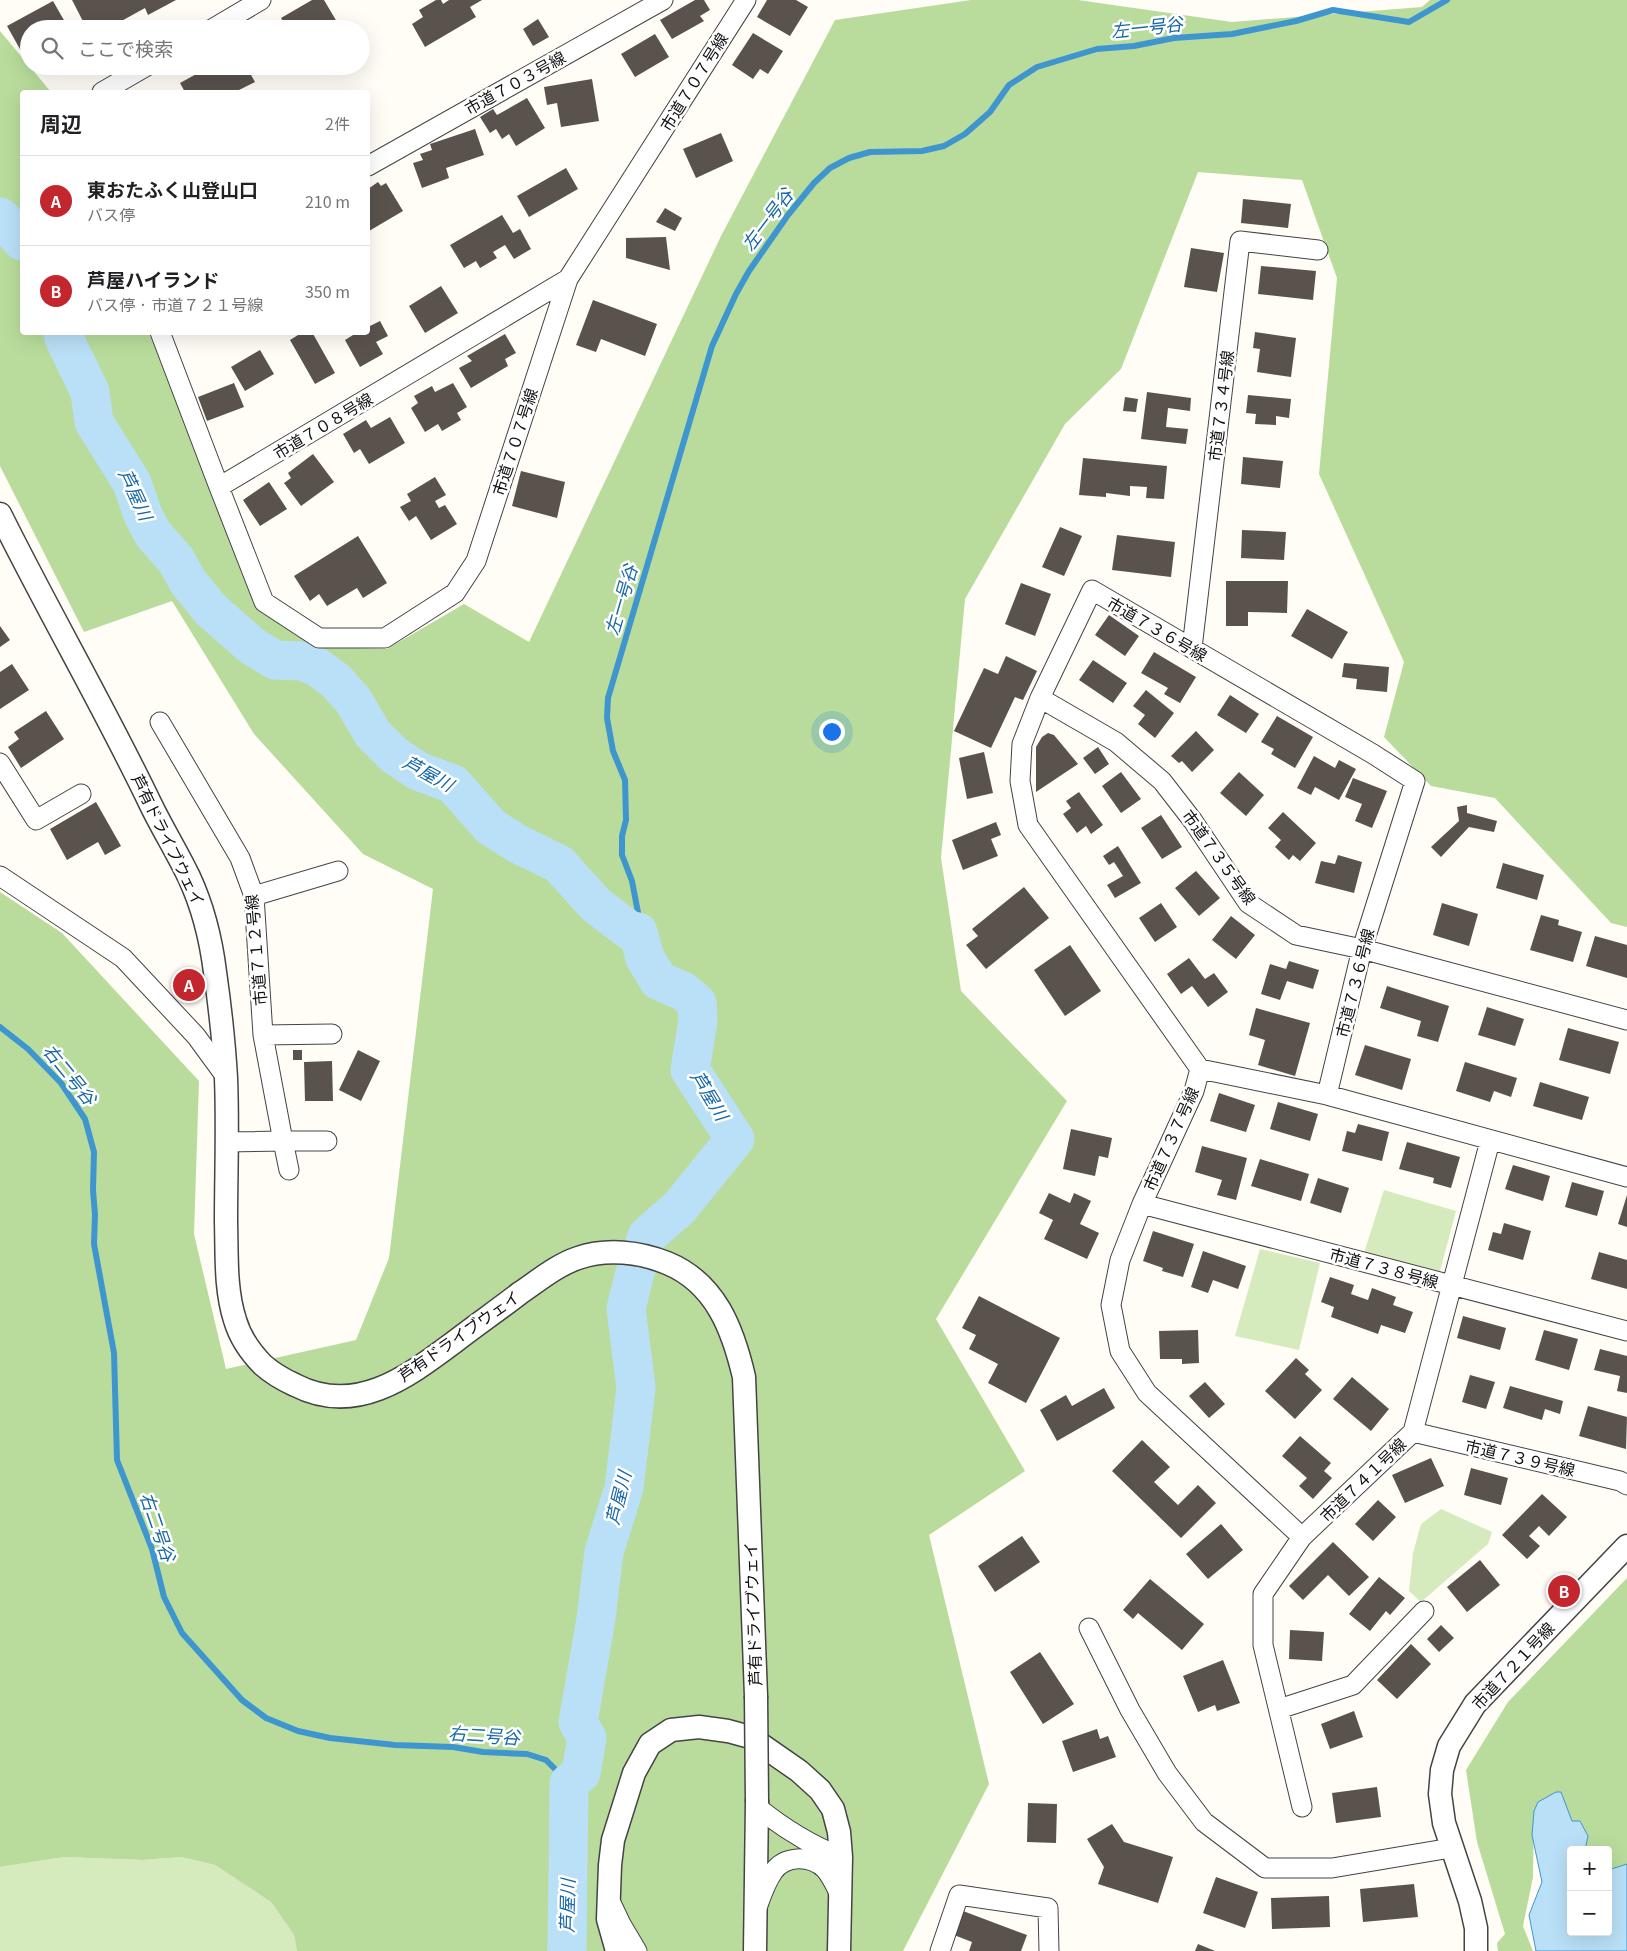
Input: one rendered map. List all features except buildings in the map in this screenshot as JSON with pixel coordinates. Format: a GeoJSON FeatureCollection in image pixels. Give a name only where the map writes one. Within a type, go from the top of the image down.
{"type":"FeatureCollection","features":[{"type":"Feature","properties":{"kind":"street"},"geometry":{"type":"LineString","coordinates":[[227,20],[261,0]]}},
{"type":"Feature","properties":{"kind":"street","name":"市道７０３号線"},"geometry":{"type":"LineString","coordinates":[[370,165],[664,0]]}},
{"type":"Feature","properties":{"kind":"street","name":"市道７０７号線"},"geometry":{"type":"LineString","coordinates":[[220,488],[264,602],[319,638],[385,638],[455,593],[476,562],[568,279],[746,0]]}},
{"type":"Feature","properties":{"kind":"street"},"geometry":{"type":"LineString","coordinates":[[105,90],[131,75]]}},
{"type":"Feature","properties":{"kind":"street","name":"市道７３４号線"},"geometry":{"type":"LineString","coordinates":[[1192,648],[1240,241],[1318,250]]}},
{"type":"Feature","properties":{"kind":"street","name":"市道７０８号線"},"geometry":{"type":"LineString","coordinates":[[220,488],[568,279]]}},
{"type":"Feature","properties":{"kind":"street"},"geometry":{"type":"LineString","coordinates":[[161,335],[220,488]]}},
{"type":"Feature","properties":{"kind":"street","name":"芦有ドライブウェイ"},"geometry":{"type":"LineString","coordinates":[[0,514],[59,630],[108,719],[192,886],[204,919],[215,969],[226,1077],[227,1266],[234,1319],[251,1351],[265,1367],[284,1380],[308,1392],[336,1396],[380,1390],[418,1368],[554,1270],[578,1258],[601,1254],[625,1252],[648,1256],[671,1264],[702,1285],[722,1309],[738,1351],[744,1378],[756,1696],[757,1909],[755,1951]]}},
{"type":"Feature","properties":{"kind":"street","name":"市道７３６号線"},"geometry":{"type":"LineString","coordinates":[[1200,1069],[1028,825],[1020,781],[1022,744],[1040,698],[1092,590],[1373,754],[1415,782],[1362,949],[1327,1095]]}},
{"type":"Feature","properties":{"kind":"street","name":"市道７３５号線"},"geometry":{"type":"LineString","coordinates":[[1040,698],[1116,742],[1162,782],[1193,821],[1248,903],[1296,935],[1362,949],[1627,1020]]}},
{"type":"Feature","properties":{"kind":"street","name":"市道７１２号線"},"geometry":{"type":"LineString","coordinates":[[160,722],[240,858],[254,896],[262,1035],[289,1170]]}},
{"type":"Feature","properties":{"kind":"street"},"geometry":{"type":"LineString","coordinates":[[0,763],[36,820],[81,794]]}},
{"type":"Feature","properties":{"kind":"street"},"geometry":{"type":"LineString","coordinates":[[254,896],[338,871]]}},
{"type":"Feature","properties":{"kind":"street"},"geometry":{"type":"LineString","coordinates":[[0,876],[122,958],[196,1036],[226,1077]]}},
{"type":"Feature","properties":{"kind":"street"},"geometry":{"type":"LineString","coordinates":[[262,1035],[332,1034]]}},
{"type":"Feature","properties":{"kind":"street","name":"市道７３７号線"},"geometry":{"type":"LineString","coordinates":[[1302,1537],[1147,1394],[1120,1351],[1111,1305],[1120,1260],[1142,1204],[1194,1091],[1200,1069],[1327,1095],[1627,1177]]}},
{"type":"Feature","properties":{"kind":"street"},"geometry":{"type":"LineString","coordinates":[[226,1142],[328,1141]]}},
{"type":"Feature","properties":{"kind":"street","name":"市道７４１号線"},"geometry":{"type":"LineString","coordinates":[[1302,1807],[1263,1645],[1263,1594],[1302,1537],[1412,1432],[1490,1141]]}},
{"type":"Feature","properties":{"kind":"street","name":"市道７３８号線"},"geometry":{"type":"LineString","coordinates":[[1142,1204],[1627,1331]]}},
{"type":"Feature","properties":{"kind":"street","name":"市道７３９号線"},"geometry":{"type":"LineString","coordinates":[[1412,1432],[1620,1481],[1627,1485]]}},
{"type":"Feature","properties":{"kind":"street","name":"市道７２１号線"},"geometry":{"type":"LineString","coordinates":[[1476,1951],[1476,1928],[1470,1901],[1451,1848],[1444,1823],[1440,1794],[1442,1770],[1449,1746],[1475,1704],[1627,1546]]}},
{"type":"Feature","properties":{"kind":"street"},"geometry":{"type":"LineString","coordinates":[[1279,1709],[1353,1685],[1424,1611]]}},
{"type":"Feature","properties":{"kind":"street"},"geometry":{"type":"LineString","coordinates":[[1089,1628],[1130,1710],[1167,1773],[1204,1822],[1265,1868],[1332,1868],[1451,1848]]}},
{"type":"Feature","properties":{"kind":"street"},"geometry":{"type":"LineString","coordinates":[[617,1951],[608,1919],[612,1840],[634,1773],[650,1744],[671,1730],[699,1727],[728,1731],[750,1738],[799,1771],[820,1790],[833,1809],[839,1832],[841,1857],[839,1951]]}},
{"type":"Feature","properties":{"kind":"street"},"geometry":{"type":"LineString","coordinates":[[757,1805],[771,1819],[809,1843],[841,1857]]}},
{"type":"Feature","properties":{"kind":"street"},"geometry":{"type":"LineString","coordinates":[[757,1909],[764,1886],[774,1870],[789,1859],[806,1858],[824,1868],[841,1898]]}},
{"type":"Feature","properties":{"kind":"street"},"geometry":{"type":"LineString","coordinates":[[940,1951],[959,1895],[1048,1900],[1049,1951]]}},
{"type":"Feature","properties":{"kind":"street"},"geometry":{"type":"LineString","coordinates":[[608,1897],[637,1951]]}},
{"type":"Feature","properties":{"kind":"green space"},"geometry":{"type":"Polygon","coordinates":[[[971,0],[1078,0],[1232,22],[1422,7],[1430,0],[1627,0],[1627,927],[1611,923],[1495,798],[1431,786],[1384,737],[1404,662],[1319,474],[1337,278],[1302,180],[1198,172],[1121,369],[1065,424],[965,599],[941,858],[961,991],[1067,1101],[936,1319],[1025,1471],[929,1535],[989,1784],[903,1951],[297,1951],[294,1935],[271,1902],[215,1865],[181,1857],[143,1860],[64,1857],[0,1867],[0,892],[62,933],[199,1081],[194,1234],[226,1369],[356,1340],[389,1258],[433,889],[363,854],[254,734],[172,601],[84,632],[0,466],[0,31],[20,55],[20,75],[37,75],[49,90],[20,90],[20,335],[150,335],[260,611],[320,647],[387,649],[464,604],[529,642],[721,236],[835,20],[971,0]]]}},
{"type":"Feature","properties":{"kind":"green space"},"geometry":{"type":"Polygon","coordinates":[[[1384,1190],[1456,1211],[1440,1271],[1364,1253],[1384,1190]]]}},
{"type":"Feature","properties":{"kind":"green space"},"geometry":{"type":"Polygon","coordinates":[[[1260,1249],[1320,1263],[1299,1350],[1235,1336],[1260,1249]]]}},
{"type":"Feature","properties":{"kind":"green space"},"geometry":{"type":"Polygon","coordinates":[[[1441,1509],[1492,1532],[1488,1544],[1421,1602],[1409,1591],[1413,1553],[1421,1524],[1441,1509]]]}},
{"type":"Feature","properties":{"kind":"green space"},"geometry":{"type":"Polygon","coordinates":[[[1627,1578],[1627,1864],[1612,1869],[1612,1846],[1586,1846],[1588,1836],[1580,1821],[1572,1821],[1569,1815],[1534,1811],[1533,1877],[1523,1926],[1533,1951],[1498,1951],[1497,1943],[1505,1934],[1477,1842],[1466,1770],[1508,1702],[1627,1578]]]}},
{"type":"Feature","properties":{"kind":"green space"},"geometry":{"type":"Polygon","coordinates":[[[64,1857],[143,1860],[181,1857],[215,1865],[271,1902],[294,1935],[297,1951],[0,1951],[0,1867],[64,1857]]]}},
{"type":"Feature","properties":{"kind":"water"},"geometry":{"type":"Polygon","coordinates":[[[1556,1792],[1561,1792],[1572,1821],[1580,1821],[1588,1836],[1586,1846],[1567,1846],[1567,1936],[1612,1936],[1612,1869],[1627,1864],[1627,1951],[1536,1951],[1529,1915],[1542,1882],[1532,1835],[1534,1811],[1538,1802],[1556,1792]]]}},
{"type":"Feature","properties":{"kind":"waterway","name":"左一号谷"},"geometry":{"type":"LineString","coordinates":[[638,932],[640,923],[632,881],[622,855],[622,836],[626,820],[625,780],[613,751],[607,718],[608,698],[712,346],[749,271],[788,215],[814,183],[830,168],[849,158],[870,152],[922,151],[944,146],[965,134],[990,112],[1009,85],[1037,67],[1097,49],[1134,46],[1174,38],[1232,34],[1296,21],[1333,10],[1409,22],[1447,0]]}},
{"type":"Feature","properties":{"kind":"waterway","name":"芦屋川"},"geometry":{"type":"LineString","coordinates":[[0,217],[20,239]]}},
{"type":"Feature","properties":{"kind":"waterway","name":"芦屋川"},"geometry":{"type":"LineString","coordinates":[[64,335],[90,392],[94,422],[132,483],[143,515],[153,534],[176,560],[188,582],[211,610],[252,646],[275,660],[301,661],[317,667],[336,681],[353,700],[373,734],[394,755],[418,771],[453,784],[491,827],[518,844],[559,864],[596,905],[629,930],[638,932],[645,958],[659,981],[683,991],[697,1003],[698,1021],[690,1070],[735,1139],[679,1208],[647,1236],[626,1309],[636,1388],[624,1488],[604,1552],[596,1619],[578,1722],[587,1738],[581,1773],[569,1783],[567,1951]]}},
{"type":"Feature","properties":{"kind":"waterway","name":"右二号谷"},"geometry":{"type":"LineString","coordinates":[[0,1027],[28,1049],[61,1083],[85,1119],[94,1152],[94,1244],[114,1353],[117,1460],[152,1549],[164,1597],[182,1633],[242,1700],[266,1718],[298,1731],[330,1738],[395,1745],[453,1747],[483,1752],[527,1754],[546,1760],[569,1783]]}},
{"type":"Feature","properties":{"kind":"place","name":"東おたふく山登山口"},"geometry":{"type":"Point","coordinates":[189,985]}},
{"type":"Feature","properties":{"kind":"place","name":"芦屋ハイランド"},"geometry":{"type":"Point","coordinates":[1564,1591]}}]}
